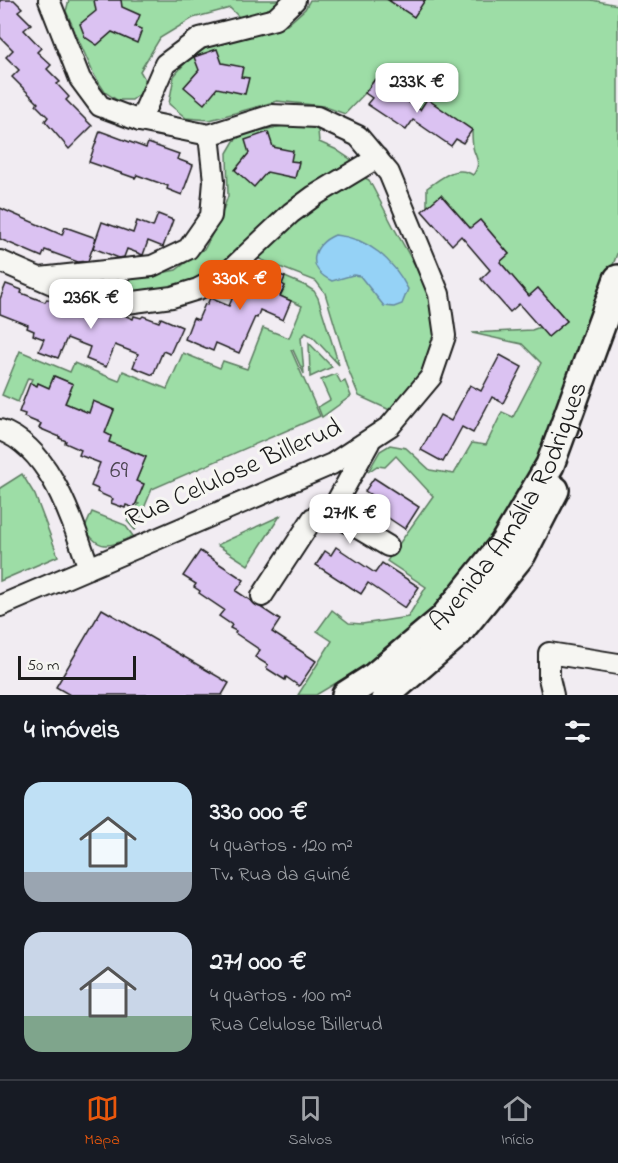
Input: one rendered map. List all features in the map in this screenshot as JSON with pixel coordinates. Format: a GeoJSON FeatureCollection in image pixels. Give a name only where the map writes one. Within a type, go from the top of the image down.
{"type":"FeatureCollection","features":[{"type":"Feature","properties":{"kind":"main road","name":"Avenida Amália Rodrigues"},"geometry":{"type":"LineString","coordinates":[[346,695],[374,677],[443,619],[504,543],[550,465],[618,279]]}},
{"type":"Feature","properties":{"kind":"main road","name":"Avenida Amália Rodrigues"},"geometry":{"type":"LineString","coordinates":[[386,695],[458,633],[522,554],[565,471],[618,328]]}},
{"type":"Feature","properties":{"kind":"street","name":"Rua Celulose Billerud"},"geometry":{"type":"LineString","coordinates":[[0,606],[332,464],[370,441],[390,426],[431,377],[445,336],[439,294],[389,173],[358,136],[317,117],[272,115],[209,135],[140,121],[100,106],[80,79],[49,0]]}},
{"type":"Feature","properties":{"kind":"street"},"geometry":{"type":"LineString","coordinates":[[140,121],[165,64],[200,38],[275,19],[295,0]]}},
{"type":"Feature","properties":{"kind":"street"},"geometry":{"type":"LineString","coordinates":[[40,278],[152,266],[188,249],[211,216],[214,181],[209,135]]}},
{"type":"Feature","properties":{"kind":"street"},"geometry":{"type":"LineString","coordinates":[[0,261],[82,297],[119,304],[187,293],[225,275],[291,213],[314,196],[377,158]]}},
{"type":"Feature","properties":{"kind":"street"},"geometry":{"type":"LineString","coordinates":[[0,430],[18,440],[36,456],[51,476],[72,519],[89,568]]}},
{"type":"Feature","properties":{"kind":"street"},"geometry":{"type":"LineString","coordinates":[[262,596],[313,518],[331,512],[370,441]]}},
{"type":"Feature","properties":{"kind":"street"},"geometry":{"type":"LineString","coordinates":[[331,512],[388,546]]}},
{"type":"Feature","properties":{"kind":"street"},"geometry":{"type":"LineString","coordinates":[[553,695],[549,678],[549,653],[618,664]]}},
{"type":"Feature","properties":{"kind":"green space"},"geometry":{"type":"Polygon","coordinates":[[[69,0],[284,0],[263,13],[240,18],[230,8],[193,18],[160,38],[140,71],[147,83],[142,92],[132,100],[117,100],[105,92],[94,75],[66,11],[69,0]]]}},
{"type":"Feature","properties":{"kind":"green space"},"geometry":{"type":"Polygon","coordinates":[[[310,0],[592,0],[618,5],[618,251],[575,369],[519,501],[465,577],[423,620],[368,664],[316,695],[298,695],[332,641],[317,631],[332,610],[349,623],[362,624],[408,617],[426,587],[387,561],[433,496],[396,456],[385,467],[377,466],[368,472],[380,451],[390,445],[406,448],[430,470],[454,474],[472,443],[486,445],[502,412],[513,417],[541,363],[522,344],[472,333],[532,330],[540,327],[548,337],[567,321],[538,288],[529,296],[500,262],[509,254],[480,220],[470,228],[441,195],[427,207],[427,188],[455,172],[467,172],[473,175],[478,163],[473,146],[472,130],[427,99],[420,110],[375,79],[345,114],[323,106],[277,101],[210,120],[186,118],[169,104],[174,76],[191,56],[209,46],[287,25],[305,9],[310,0]]]}},
{"type":"Feature","properties":{"kind":"green space"},"geometry":{"type":"Polygon","coordinates":[[[288,125],[302,125],[318,130],[319,142],[335,149],[353,161],[353,164],[221,266],[186,283],[154,292],[105,293],[95,289],[96,284],[101,282],[108,284],[176,270],[205,248],[220,219],[228,196],[227,153],[234,141],[244,134],[288,125]]]}},
{"type":"Feature","properties":{"kind":"green space"},"geometry":{"type":"Polygon","coordinates":[[[363,177],[369,180],[436,303],[439,331],[428,362],[392,411],[359,396],[348,369],[325,293],[316,281],[254,257],[311,208],[363,177]]]}},
{"type":"Feature","properties":{"kind":"green space"},"geometry":{"type":"Polygon","coordinates":[[[285,277],[314,291],[339,365],[313,337],[306,333],[301,337],[304,374],[291,350],[320,416],[152,489],[135,530],[127,521],[139,504],[136,503],[143,484],[136,481],[146,457],[126,449],[121,461],[102,458],[111,436],[105,433],[114,410],[94,402],[89,413],[64,406],[73,384],[54,376],[49,388],[38,383],[37,386],[30,383],[32,379],[28,378],[18,402],[2,395],[20,351],[70,372],[74,363],[119,381],[123,371],[167,389],[183,353],[220,368],[223,361],[247,369],[263,328],[289,338],[302,306],[280,296],[285,286],[282,284],[285,277]]]}},
{"type":"Feature","properties":{"kind":"green space"},"geometry":{"type":"Polygon","coordinates":[[[309,343],[332,367],[310,377],[309,343]]]}},
{"type":"Feature","properties":{"kind":"green space"},"geometry":{"type":"Polygon","coordinates":[[[336,374],[341,383],[345,381],[351,396],[322,417],[318,407],[330,400],[321,380],[336,374]]]}},
{"type":"Feature","properties":{"kind":"green space"},"geometry":{"type":"Polygon","coordinates":[[[22,474],[35,495],[58,556],[0,581],[0,488],[22,474]]]}},
{"type":"Feature","properties":{"kind":"green space"},"geometry":{"type":"Polygon","coordinates":[[[92,512],[125,525],[133,536],[106,545],[95,541],[85,528],[92,512]]]}},
{"type":"Feature","properties":{"kind":"green space"},"geometry":{"type":"Polygon","coordinates":[[[280,516],[248,565],[217,545],[280,516]]]}},
{"type":"Feature","properties":{"kind":"water"},"geometry":{"type":"Polygon","coordinates":[[[335,235],[359,241],[379,252],[387,260],[408,289],[402,304],[394,307],[384,306],[360,276],[353,275],[332,281],[318,270],[315,264],[317,251],[327,239],[335,235]]]}},
{"type":"Feature","properties":{"kind":"building"},"geometry":{"type":"Polygon","coordinates":[[[0,0],[14,0],[22,8],[18,11],[31,24],[24,30],[41,48],[37,52],[51,65],[47,69],[60,82],[57,84],[69,97],[66,100],[92,126],[69,149],[45,121],[48,117],[36,105],[38,103],[12,77],[19,70],[6,57],[13,50],[0,37],[0,0]]]}},
{"type":"Feature","properties":{"kind":"building"},"geometry":{"type":"Polygon","coordinates":[[[94,0],[121,0],[122,7],[140,15],[135,27],[142,29],[137,43],[112,32],[97,45],[85,37],[80,24],[96,11],[94,0]]]}},
{"type":"Feature","properties":{"kind":"building"},"geometry":{"type":"Polygon","coordinates":[[[388,0],[425,0],[414,17],[388,0]]]}},
{"type":"Feature","properties":{"kind":"building"},"geometry":{"type":"Polygon","coordinates":[[[217,49],[222,63],[243,67],[241,77],[249,78],[245,94],[217,88],[204,104],[184,87],[199,70],[194,57],[217,49]]]}},
{"type":"Feature","properties":{"kind":"building"},"geometry":{"type":"Polygon","coordinates":[[[375,79],[420,110],[427,99],[472,130],[463,143],[456,139],[451,146],[413,120],[406,130],[367,104],[372,98],[365,93],[375,79]]]}},
{"type":"Feature","properties":{"kind":"building"},"geometry":{"type":"Polygon","coordinates":[[[100,131],[146,148],[148,143],[179,154],[177,159],[193,165],[182,195],[167,189],[168,186],[137,175],[135,178],[89,162],[100,131]]]}},
{"type":"Feature","properties":{"kind":"building"},"geometry":{"type":"Polygon","coordinates":[[[268,132],[273,147],[293,151],[291,161],[299,162],[295,178],[267,172],[254,187],[235,170],[249,153],[245,140],[268,132]]]}},
{"type":"Feature","properties":{"kind":"building"},"geometry":{"type":"Polygon","coordinates":[[[441,195],[470,228],[480,220],[509,254],[500,262],[529,296],[538,288],[567,321],[548,337],[519,304],[510,312],[481,279],[490,270],[461,236],[452,245],[422,211],[441,195]]]}},
{"type":"Feature","properties":{"kind":"building"},"geometry":{"type":"Polygon","coordinates":[[[0,208],[62,235],[65,227],[96,238],[88,261],[78,262],[45,250],[42,257],[0,239],[0,208]]]}},
{"type":"Feature","properties":{"kind":"building"},"geometry":{"type":"Polygon","coordinates":[[[158,214],[173,220],[163,247],[148,241],[143,255],[127,249],[124,257],[119,258],[93,248],[102,222],[133,233],[137,221],[153,227],[158,214]]]}},
{"type":"Feature","properties":{"kind":"building"},"geometry":{"type":"Polygon","coordinates":[[[254,264],[285,277],[282,284],[285,286],[280,296],[291,301],[283,320],[260,310],[239,353],[216,343],[213,351],[185,339],[193,318],[198,320],[210,298],[229,306],[238,285],[242,287],[254,264]]]}},
{"type":"Feature","properties":{"kind":"building"},"geometry":{"type":"Polygon","coordinates":[[[6,284],[22,290],[21,293],[45,302],[47,299],[63,306],[64,302],[80,309],[124,315],[133,319],[134,316],[141,318],[143,316],[159,322],[161,318],[182,327],[170,354],[163,351],[153,375],[133,367],[138,354],[115,345],[106,367],[86,359],[90,347],[67,338],[58,358],[39,351],[44,339],[33,335],[34,331],[27,328],[28,325],[0,314],[0,299],[6,284]]]}},
{"type":"Feature","properties":{"kind":"building"},"geometry":{"type":"Polygon","coordinates":[[[500,355],[522,367],[503,403],[492,397],[473,433],[462,427],[443,462],[421,450],[440,415],[451,421],[470,385],[481,391],[500,355]]]}},
{"type":"Feature","properties":{"kind":"building"},"geometry":{"type":"Polygon","coordinates":[[[54,376],[73,384],[65,403],[89,413],[93,401],[114,410],[105,433],[111,436],[109,442],[146,457],[136,481],[144,484],[134,508],[126,505],[125,508],[111,503],[113,499],[97,492],[98,489],[91,486],[100,463],[79,455],[81,450],[39,428],[41,424],[24,417],[25,414],[19,412],[30,383],[37,386],[38,383],[49,388],[54,376]]]}},
{"type":"Feature","properties":{"kind":"building"},"geometry":{"type":"Polygon","coordinates":[[[374,478],[419,507],[405,529],[366,503],[371,495],[365,491],[374,478]]]}},
{"type":"Feature","properties":{"kind":"building"},"geometry":{"type":"Polygon","coordinates":[[[336,547],[375,573],[382,563],[419,587],[405,608],[368,583],[361,594],[316,565],[325,551],[331,555],[336,547]]]}},
{"type":"Feature","properties":{"kind":"building"},"geometry":{"type":"Polygon","coordinates":[[[200,551],[244,580],[236,591],[280,620],[272,632],[316,661],[299,686],[266,668],[268,665],[255,657],[260,650],[235,633],[236,631],[230,628],[232,625],[219,616],[224,610],[199,593],[200,591],[194,587],[196,584],[183,576],[200,551]]]}},
{"type":"Feature","properties":{"kind":"building"},"geometry":{"type":"Polygon","coordinates":[[[102,609],[229,683],[222,695],[70,695],[56,687],[102,609]]]}}]}
